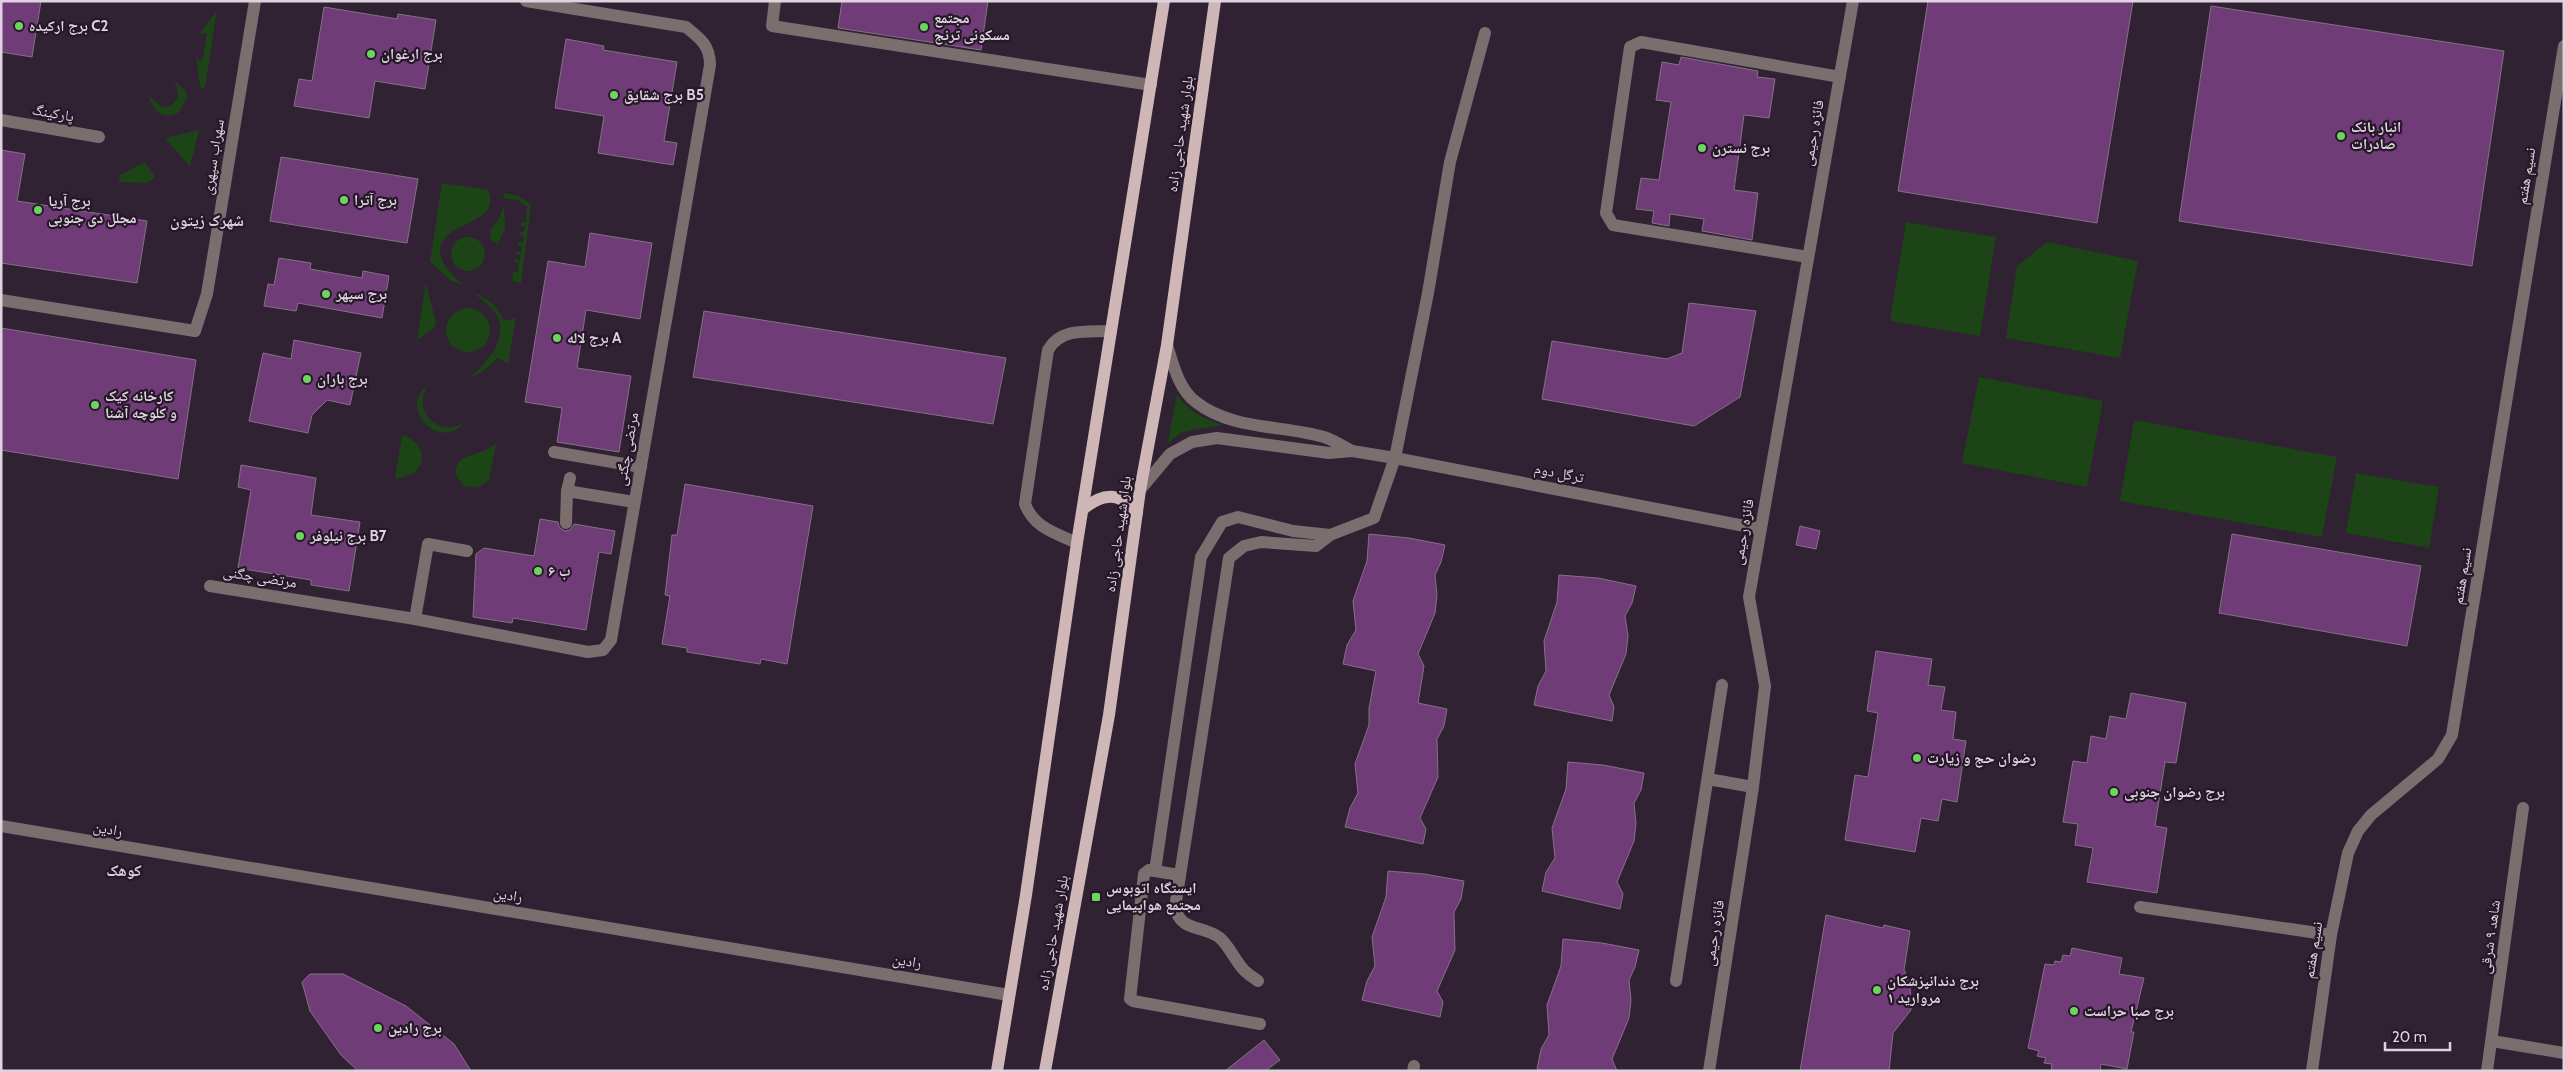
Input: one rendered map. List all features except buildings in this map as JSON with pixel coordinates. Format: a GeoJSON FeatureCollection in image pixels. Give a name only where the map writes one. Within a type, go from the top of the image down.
{"type":"FeatureCollection","features":[{"type":"Feature","properties":{"kind":"main road"},"geometry":{"type":"LineString","coordinates":[[996,1071],[1028,885],[1077,543],[1164,1]]}},
{"type":"Feature","properties":{"kind":"main road","name":"بلوار شهید حاجی زاده"},"geometry":{"type":"LineString","coordinates":[[1045,1071],[1109,714],[1140,490],[1167,345],[1215,1]]}},
{"type":"Feature","properties":{"kind":"main road"},"geometry":{"type":"LineString","coordinates":[[1083,509],[1091,503],[1114,496],[1127,501],[1137,513]]}},
{"type":"Feature","properties":{"kind":"street","name":"سهراب سپهری"},"geometry":{"type":"LineString","coordinates":[[1,300],[195,331],[207,294],[255,1]]}},
{"type":"Feature","properties":{"kind":"street","name":"مرتضی چگنی"},"geometry":{"type":"LineString","coordinates":[[210,586],[415,619],[588,652],[603,650],[611,640],[710,65],[710,53],[704,40],[686,27],[526,1]]}},
{"type":"Feature","properties":{"kind":"street"},"geometry":{"type":"LineString","coordinates":[[776,1],[772,26],[1151,85]]}},
{"type":"Feature","properties":{"kind":"street","name":"فائزه رحیمی"},"geometry":{"type":"LineString","coordinates":[[1709,1071],[1753,787],[1765,686],[1749,597],[1853,1]]}},
{"type":"Feature","properties":{"kind":"street"},"geometry":{"type":"LineString","coordinates":[[1258,981],[1244,971],[1220,939],[1203,929],[1188,926],[1177,918],[1175,908],[1229,558],[1244,546],[1261,542],[1316,546],[1330,535],[1374,518],[1395,458],[1428,293],[1450,162],[1485,33]]}},
{"type":"Feature","properties":{"kind":"street"},"geometry":{"type":"LineString","coordinates":[[1808,257],[1614,224],[1608,220],[1606,214],[1630,47],[1641,42],[1840,76]]}},
{"type":"Feature","properties":{"kind":"street","name":"نسیم هفتم"},"geometry":{"type":"LineString","coordinates":[[2312,1071],[2331,935],[2348,854],[2358,831],[2371,815],[2438,758],[2452,735],[2564,46]]}},
{"type":"Feature","properties":{"kind":"street","name":"پارکینگ"},"geometry":{"type":"LineString","coordinates":[[1,120],[99,137]]}},
{"type":"Feature","properties":{"kind":"street"},"geometry":{"type":"LineString","coordinates":[[1077,543],[1037,524],[1030,516],[1025,504],[1048,350],[1054,340],[1064,333],[1111,331]]}},
{"type":"Feature","properties":{"kind":"street","name":"ترگل دوم"},"geometry":{"type":"LineString","coordinates":[[1167,345],[1183,386],[1195,402],[1212,412],[1240,422],[1325,438],[1352,451]]}},
{"type":"Feature","properties":{"kind":"street","name":"ترگل دوم"},"geometry":{"type":"LineString","coordinates":[[1140,490],[1170,454],[1192,442],[1217,438],[1329,453],[1352,451],[1395,458],[1760,529]]}},
{"type":"Feature","properties":{"kind":"street"},"geometry":{"type":"LineString","coordinates":[[554,452],[640,468]]}},
{"type":"Feature","properties":{"kind":"street"},"geometry":{"type":"LineString","coordinates":[[566,523],[567,491],[570,478]]}},
{"type":"Feature","properties":{"kind":"street"},"geometry":{"type":"LineString","coordinates":[[567,491],[634,502]]}},
{"type":"Feature","properties":{"kind":"street"},"geometry":{"type":"LineString","coordinates":[[1155,871],[1201,557],[1206,547],[1222,522],[1238,517],[1294,531],[1330,535]]}},
{"type":"Feature","properties":{"kind":"street"},"geometry":{"type":"LineString","coordinates":[[415,619],[428,544],[467,551]]}},
{"type":"Feature","properties":{"kind":"street"},"geometry":{"type":"LineString","coordinates":[[1676,981],[1722,685]]}},
{"type":"Feature","properties":{"kind":"street"},"geometry":{"type":"LineString","coordinates":[[1708,779],[1753,787]]}},
{"type":"Feature","properties":{"kind":"street","name":"شاهد ۹ شرقی"},"geometry":{"type":"LineString","coordinates":[[2487,1071],[2523,808]]}},
{"type":"Feature","properties":{"kind":"street","name":"رادین"},"geometry":{"type":"LineString","coordinates":[[1,826],[1009,995]]}},
{"type":"Feature","properties":{"kind":"street"},"geometry":{"type":"LineString","coordinates":[[1180,875],[1155,871],[1146,871],[1144,874],[1130,999],[1133,1002],[1260,1024]]}},
{"type":"Feature","properties":{"kind":"street"},"geometry":{"type":"LineString","coordinates":[[2140,907],[2331,935]]}},
{"type":"Feature","properties":{"kind":"street"},"geometry":{"type":"LineString","coordinates":[[2492,1041],[2564,1053]]}},
{"type":"Feature","properties":{"kind":"green space"},"geometry":{"type":"Polygon","coordinates":[[[217,10],[205,87],[201,90],[196,58],[202,62],[207,33],[199,35],[217,10]]]}},
{"type":"Feature","properties":{"kind":"green space"},"geometry":{"type":"Polygon","coordinates":[[[173,80],[186,91],[187,98],[178,113],[167,115],[155,109],[149,95],[163,107],[170,106],[178,97],[177,87],[173,80]]]}},
{"type":"Feature","properties":{"kind":"green space"},"geometry":{"type":"Polygon","coordinates":[[[199,130],[190,167],[165,138],[199,130]]]}},
{"type":"Feature","properties":{"kind":"green space"},"geometry":{"type":"Polygon","coordinates":[[[145,162],[155,177],[147,183],[119,182],[120,175],[145,162]]]}},
{"type":"Feature","properties":{"kind":"green space"},"geometry":{"type":"Polygon","coordinates":[[[442,183],[488,190],[491,199],[490,206],[486,212],[452,232],[444,239],[441,246],[440,253],[446,267],[464,285],[451,281],[430,261],[442,183]]]}},
{"type":"Feature","properties":{"kind":"green space"},"geometry":{"type":"Polygon","coordinates":[[[504,193],[523,198],[531,206],[521,283],[512,281],[513,272],[518,272],[519,263],[514,262],[515,259],[520,260],[521,255],[516,254],[516,251],[521,252],[522,246],[517,245],[518,242],[523,242],[524,236],[519,235],[520,232],[524,232],[525,226],[521,226],[521,222],[526,223],[527,207],[518,200],[503,198],[504,193]]]}},
{"type":"Feature","properties":{"kind":"green space"},"geometry":{"type":"Polygon","coordinates":[[[504,205],[505,228],[498,244],[491,240],[490,230],[499,219],[504,205]]]}},
{"type":"Feature","properties":{"kind":"green space"},"geometry":{"type":"Polygon","coordinates":[[[1906,222],[1996,237],[1980,336],[1890,321],[1906,222]]]}},
{"type":"Feature","properties":{"kind":"green space"},"geometry":{"type":"Polygon","coordinates":[[[468,237],[480,242],[485,254],[480,266],[468,271],[456,266],[451,254],[456,242],[468,237]]]}},
{"type":"Feature","properties":{"kind":"green space"},"geometry":{"type":"Polygon","coordinates":[[[2047,242],[2138,261],[2120,358],[2006,338],[2017,266],[2047,242]]]}},
{"type":"Feature","properties":{"kind":"green space"},"geometry":{"type":"Polygon","coordinates":[[[426,283],[436,323],[433,329],[417,340],[426,283]]]}},
{"type":"Feature","properties":{"kind":"green space"},"geometry":{"type":"Polygon","coordinates":[[[474,293],[492,304],[499,311],[504,321],[516,318],[508,364],[498,358],[482,372],[471,377],[484,364],[495,348],[500,330],[495,312],[474,293]]]}},
{"type":"Feature","properties":{"kind":"green space"},"geometry":{"type":"Polygon","coordinates":[[[472,308],[484,314],[489,321],[489,339],[484,346],[477,351],[464,352],[456,349],[449,342],[446,326],[449,318],[456,311],[472,308]]]}},
{"type":"Feature","properties":{"kind":"green space"},"geometry":{"type":"Polygon","coordinates":[[[1979,377],[2103,401],[2087,487],[1962,463],[1979,377]]]}},
{"type":"Feature","properties":{"kind":"green space"},"geometry":{"type":"Polygon","coordinates":[[[428,385],[423,404],[425,413],[437,425],[446,427],[465,422],[455,430],[444,433],[434,430],[419,415],[417,405],[420,394],[428,385]]]}},
{"type":"Feature","properties":{"kind":"green space"},"geometry":{"type":"Polygon","coordinates":[[[1177,394],[1191,410],[1223,425],[1182,432],[1168,443],[1177,394]]]}},
{"type":"Feature","properties":{"kind":"green space"},"geometry":{"type":"Polygon","coordinates":[[[2134,420],[2337,457],[2322,537],[2120,501],[2134,420]]]}},
{"type":"Feature","properties":{"kind":"green space"},"geometry":{"type":"Polygon","coordinates":[[[402,435],[412,439],[418,446],[422,460],[414,473],[406,477],[395,478],[402,435]]]}},
{"type":"Feature","properties":{"kind":"green space"},"geometry":{"type":"Polygon","coordinates":[[[496,444],[489,480],[478,488],[464,486],[456,475],[459,462],[465,457],[496,444]]]}},
{"type":"Feature","properties":{"kind":"green space"},"geometry":{"type":"Polygon","coordinates":[[[2356,473],[2439,487],[2429,548],[2346,533],[2356,473]]]}},
{"type":"Feature","properties":{"kind":"place","name":"برج ارکیده C2"},"geometry":{"type":"Point","coordinates":[19,26]}},
{"type":"Feature","properties":{"kind":"place","name":"مجتمع مسکونی ترنج"},"geometry":{"type":"Point","coordinates":[924,27]}},
{"type":"Feature","properties":{"kind":"place","name":"برج ارغوان"},"geometry":{"type":"Point","coordinates":[371,54]}},
{"type":"Feature","properties":{"kind":"place","name":"برج شقایق B5"},"geometry":{"type":"Point","coordinates":[614,95]}},
{"type":"Feature","properties":{"kind":"place","name":"انبار بانک صادرات"},"geometry":{"type":"Point","coordinates":[2341,136]}},
{"type":"Feature","properties":{"kind":"place","name":"برج نسترن"},"geometry":{"type":"Point","coordinates":[1702,148]}},
{"type":"Feature","properties":{"kind":"place","name":"برج آترا"},"geometry":{"type":"Point","coordinates":[344,200]}},
{"type":"Feature","properties":{"kind":"place","name":"برج آریا مجلل دی جنوبی"},"geometry":{"type":"Point","coordinates":[38,210]}},
{"type":"Feature","properties":{"kind":"place","name":"برج سپهر"},"geometry":{"type":"Point","coordinates":[326,294]}},
{"type":"Feature","properties":{"kind":"place","name":"برج لاله A"},"geometry":{"type":"Point","coordinates":[557,338]}},
{"type":"Feature","properties":{"kind":"place","name":"برج باران"},"geometry":{"type":"Point","coordinates":[307,379]}},
{"type":"Feature","properties":{"kind":"place","name":"کارخانه کیک و کلوچه آشنا"},"geometry":{"type":"Point","coordinates":[95,405]}},
{"type":"Feature","properties":{"kind":"place","name":"برج نیلوفر B7"},"geometry":{"type":"Point","coordinates":[300,536]}},
{"type":"Feature","properties":{"kind":"place","name":"ب ۶"},"geometry":{"type":"Point","coordinates":[538,571]}},
{"type":"Feature","properties":{"kind":"place","name":"رضوان حج و زیارت"},"geometry":{"type":"Point","coordinates":[1917,758]}},
{"type":"Feature","properties":{"kind":"place","name":"برج رضوان جنوبی"},"geometry":{"type":"Point","coordinates":[2114,792]}},
{"type":"Feature","properties":{"kind":"place","name":"ایستگاه اتوبوس مجتمع هواپیمایی"},"geometry":{"type":"Point","coordinates":[1096,897]}},
{"type":"Feature","properties":{"kind":"place","name":"برج دندانپزشکان مروارید ۱"},"geometry":{"type":"Point","coordinates":[1877,990]}},
{"type":"Feature","properties":{"kind":"place","name":"برج صبا حراست"},"geometry":{"type":"Point","coordinates":[2074,1011]}},
{"type":"Feature","properties":{"kind":"place","name":"برج رادین"},"geometry":{"type":"Point","coordinates":[378,1028]}},
{"type":"Feature","properties":{"kind":"district","name":"شهرک زیتون"},"geometry":{"type":"Point","coordinates":[207,220]}},
{"type":"Feature","properties":{"kind":"district","name":"کوهک"},"geometry":{"type":"Point","coordinates":[124,870]}}]}
